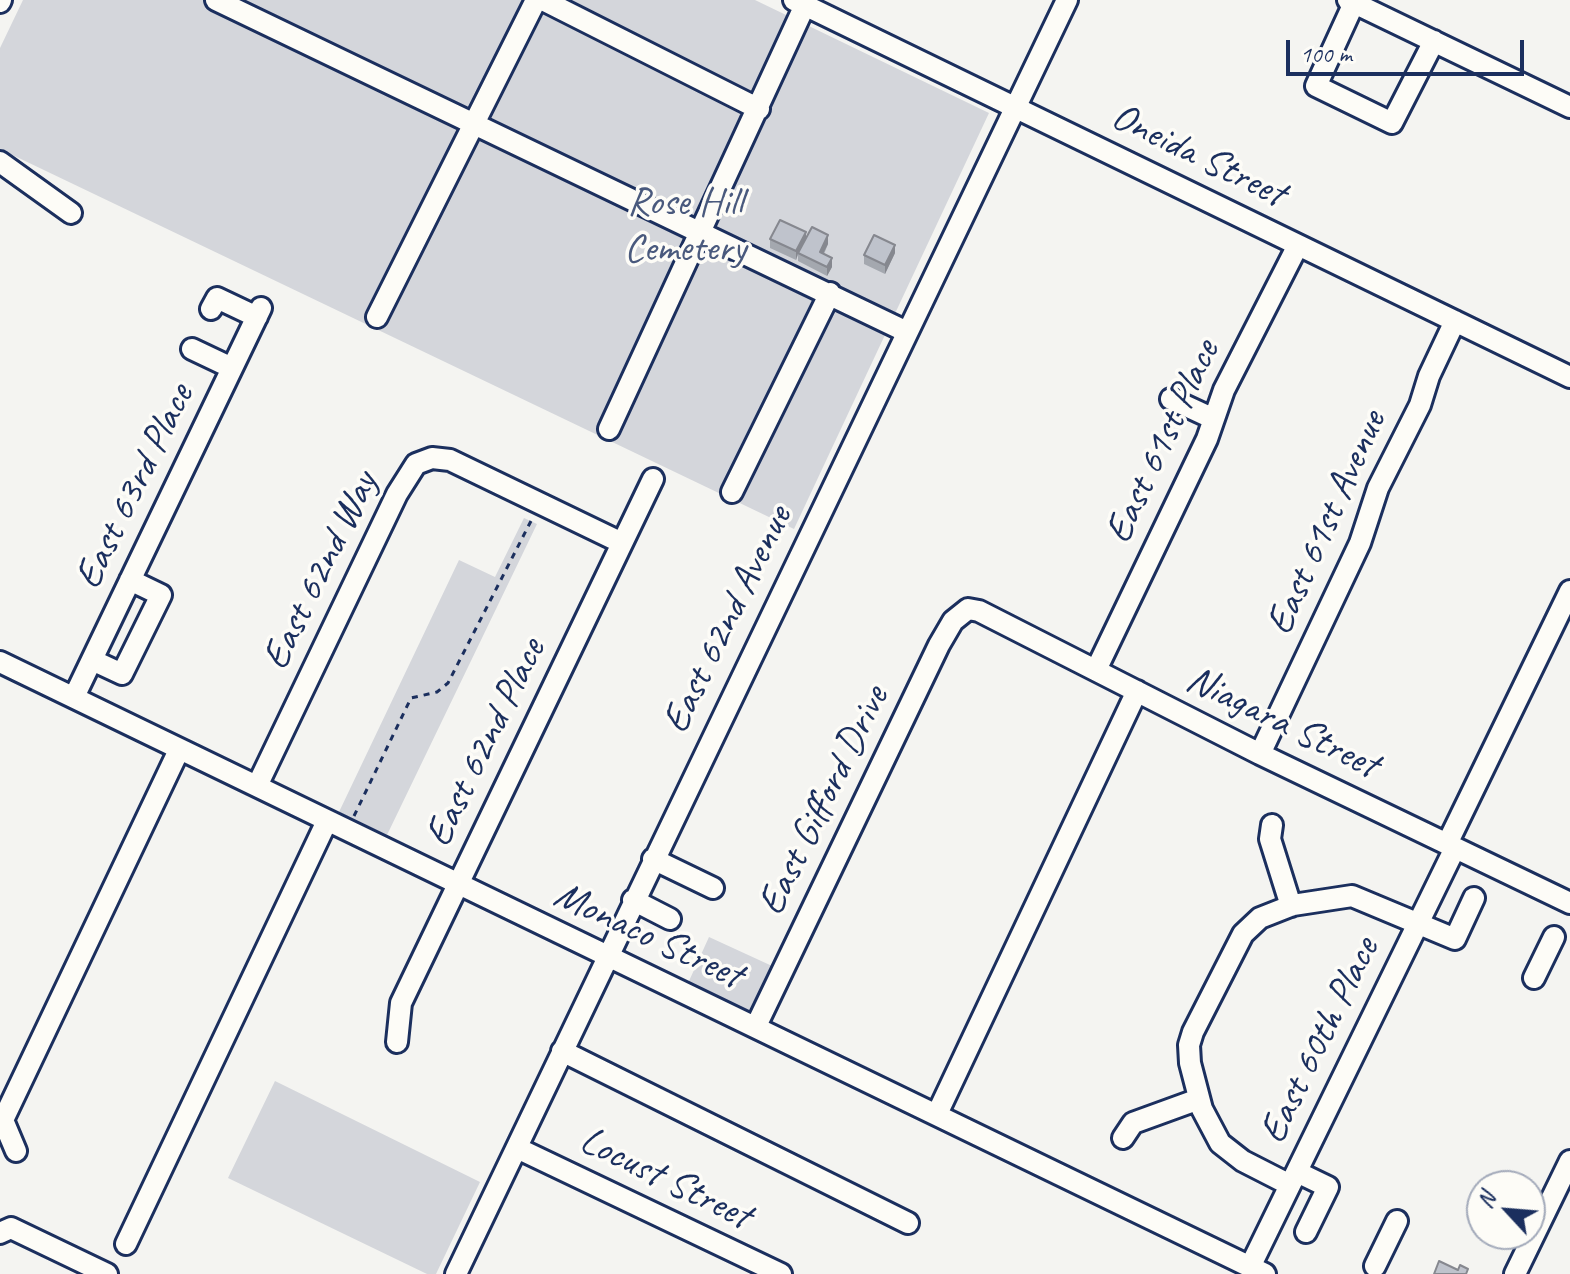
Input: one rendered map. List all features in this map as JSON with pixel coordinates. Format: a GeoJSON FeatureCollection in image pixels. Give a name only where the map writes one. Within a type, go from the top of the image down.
{"type":"FeatureCollection","features":[{"type":"Feature","properties":{"kind":"street"},"geometry":{"type":"LineString","coordinates":[[216,0],[907,332]]}},
{"type":"Feature","properties":{"kind":"street"},"geometry":{"type":"LineString","coordinates":[[377,317],[536,0]]}},
{"type":"Feature","properties":{"kind":"street"},"geometry":{"type":"LineString","coordinates":[[543,0],[759,109]]}},
{"type":"Feature","properties":{"kind":"street","name":"East 62nd Avenue"},"geometry":{"type":"LineString","coordinates":[[456,1274],[1067,0]]}},
{"type":"Feature","properties":{"kind":"street"},"geometry":{"type":"LineString","coordinates":[[1434,41],[1392,123],[1316,86],[1351,2],[1434,41],[1570,107]]}},
{"type":"Feature","properties":{"kind":"street"},"geometry":{"type":"LineString","coordinates":[[609,429],[759,109],[800,3]]}},
{"type":"Feature","properties":{"kind":"street","name":"Oneida Street"},"geometry":{"type":"LineString","coordinates":[[800,3],[1570,377]]}},
{"type":"Feature","properties":{"kind":"street"},"geometry":{"type":"LineString","coordinates":[[0,162],[71,213]]}},
{"type":"Feature","properties":{"kind":"street","name":"East 61st Place"},"geometry":{"type":"LineString","coordinates":[[1096,670],[1214,419],[1224,390],[1298,245]]}},
{"type":"Feature","properties":{"kind":"street"},"geometry":{"type":"LineString","coordinates":[[732,492],[830,293]]}},
{"type":"Feature","properties":{"kind":"street","name":"East 63rd Place"},"geometry":{"type":"LineString","coordinates":[[74,697],[259,312],[217,298],[211,309]]}},
{"type":"Feature","properties":{"kind":"street","name":"East 61st Avenue"},"geometry":{"type":"LineString","coordinates":[[1260,754],[1360,543],[1378,488],[1420,405],[1429,376],[1455,321]]}},
{"type":"Feature","properties":{"kind":"street"},"geometry":{"type":"LineString","coordinates":[[192,349],[232,368]]}},
{"type":"Feature","properties":{"kind":"street"},"geometry":{"type":"LineString","coordinates":[[1171,399],[1214,419]]}},
{"type":"Feature","properties":{"kind":"street","name":"East 62nd Way"},"geometry":{"type":"LineString","coordinates":[[257,786],[397,494],[416,464],[432,458],[450,460],[622,543]]}},
{"type":"Feature","properties":{"kind":"street","name":"East 62nd Place"},"geometry":{"type":"LineString","coordinates":[[397,1042],[401,1003],[653,479]]}},
{"type":"Feature","properties":{"kind":"street"},"geometry":{"type":"LineString","coordinates":[[92,660],[122,674],[161,595],[130,580]]}},
{"type":"Feature","properties":{"kind":"street","name":"East 60th Place"},"geometry":{"type":"LineString","coordinates":[[1258,1270],[1293,1178],[1419,921],[1570,591]]}},
{"type":"Feature","properties":{"kind":"street","name":"Niagara Street"},"geometry":{"type":"LineString","coordinates":[[963,611],[979,611],[1260,754],[1570,903]]}},
{"type":"Feature","properties":{"kind":"street","name":"East Gifford Drive"},"geometry":{"type":"LineString","coordinates":[[756,1026],[939,645],[953,621],[963,611]]}},
{"type":"Feature","properties":{"kind":"street","name":"Monaco Street"},"geometry":{"type":"LineString","coordinates":[[0,662],[457,886],[756,1026],[1258,1270]]}},
{"type":"Feature","properties":{"kind":"street"},"geometry":{"type":"LineString","coordinates":[[937,1114],[1137,691]]}},
{"type":"Feature","properties":{"kind":"street"},"geometry":{"type":"LineString","coordinates":[[16,1151],[3,1120],[179,750]]}},
{"type":"Feature","properties":{"kind":"street"},"geometry":{"type":"LineString","coordinates":[[126,1244],[327,821]]}},
{"type":"Feature","properties":{"kind":"street"},"geometry":{"type":"LineString","coordinates":[[1272,825],[1270,839],[1291,906]]}},
{"type":"Feature","properties":{"kind":"street"},"geometry":{"type":"LineString","coordinates":[[653,859],[713,888]]}},
{"type":"Feature","properties":{"kind":"street"},"geometry":{"type":"LineString","coordinates":[[1306,1232],[1328,1187],[1243,1161],[1220,1143],[1199,1099],[1190,1063],[1189,1045],[1193,1032],[1243,934],[1260,918],[1291,906],[1335,896],[1352,896],[1419,921],[1455,939],[1474,898]]}},
{"type":"Feature","properties":{"kind":"street"},"geometry":{"type":"LineString","coordinates":[[633,900],[670,919]]}},
{"type":"Feature","properties":{"kind":"street"},"geometry":{"type":"LineString","coordinates":[[1534,978],[1554,937]]}},
{"type":"Feature","properties":{"kind":"street"},"geometry":{"type":"LineString","coordinates":[[562,1051],[908,1223]]}},
{"type":"Feature","properties":{"kind":"street"},"geometry":{"type":"LineString","coordinates":[[1123,1138],[1133,1123],[1199,1099]]}},
{"type":"Feature","properties":{"kind":"street","name":"Locust Street"},"geometry":{"type":"LineString","coordinates":[[517,1148],[781,1274]]}},
{"type":"Feature","properties":{"kind":"street"},"geometry":{"type":"LineString","coordinates":[[1515,1274],[1570,1161]]}},
{"type":"Feature","properties":{"kind":"street"},"geometry":{"type":"LineString","coordinates":[[1375,1266],[1397,1221]]}},
{"type":"Feature","properties":{"kind":"street"},"geometry":{"type":"LineString","coordinates":[[0,1233],[11,1228],[107,1274]]}},
{"type":"Feature","properties":{"kind":"path"},"geometry":{"type":"LineString","coordinates":[[347,831],[411,698],[437,692],[448,683],[539,505]]}},
{"type":"Feature","properties":{"kind":"green space","name":"Rose Hill Cemetery"},"geometry":{"type":"Polygon","coordinates":[[[23,0],[755,0],[989,113],[794,529],[0,149],[0,48],[23,0]]]}},
{"type":"Feature","properties":{"kind":"green space"},"geometry":{"type":"Polygon","coordinates":[[[524,518],[537,524],[387,835],[339,812],[459,560],[495,577],[524,518]]]}},
{"type":"Feature","properties":{"kind":"green space"},"geometry":{"type":"Polygon","coordinates":[[[709,937],[783,971],[756,1026],[684,992],[709,937]]]}},
{"type":"Feature","properties":{"kind":"green space"},"geometry":{"type":"Polygon","coordinates":[[[275,1081],[480,1182],[436,1274],[427,1274],[228,1178],[275,1081]]]}},
{"type":"Feature","properties":{"kind":"building"},"geometry":{"type":"Polygon","coordinates":[[[780,220],[806,232],[796,251],[770,239],[780,220]]]}},
{"type":"Feature","properties":{"kind":"building"},"geometry":{"type":"Polygon","coordinates":[[[812,227],[828,235],[820,252],[832,258],[827,267],[798,253],[812,227]]]}},
{"type":"Feature","properties":{"kind":"building"},"geometry":{"type":"Polygon","coordinates":[[[874,235],[895,245],[885,265],[864,255],[874,235]]]}},
{"type":"Feature","properties":{"kind":"building"},"geometry":{"type":"Polygon","coordinates":[[[1439,1261],[1458,1270],[1460,1265],[1468,1269],[1466,1274],[1434,1274],[1439,1261]]]}}]}
